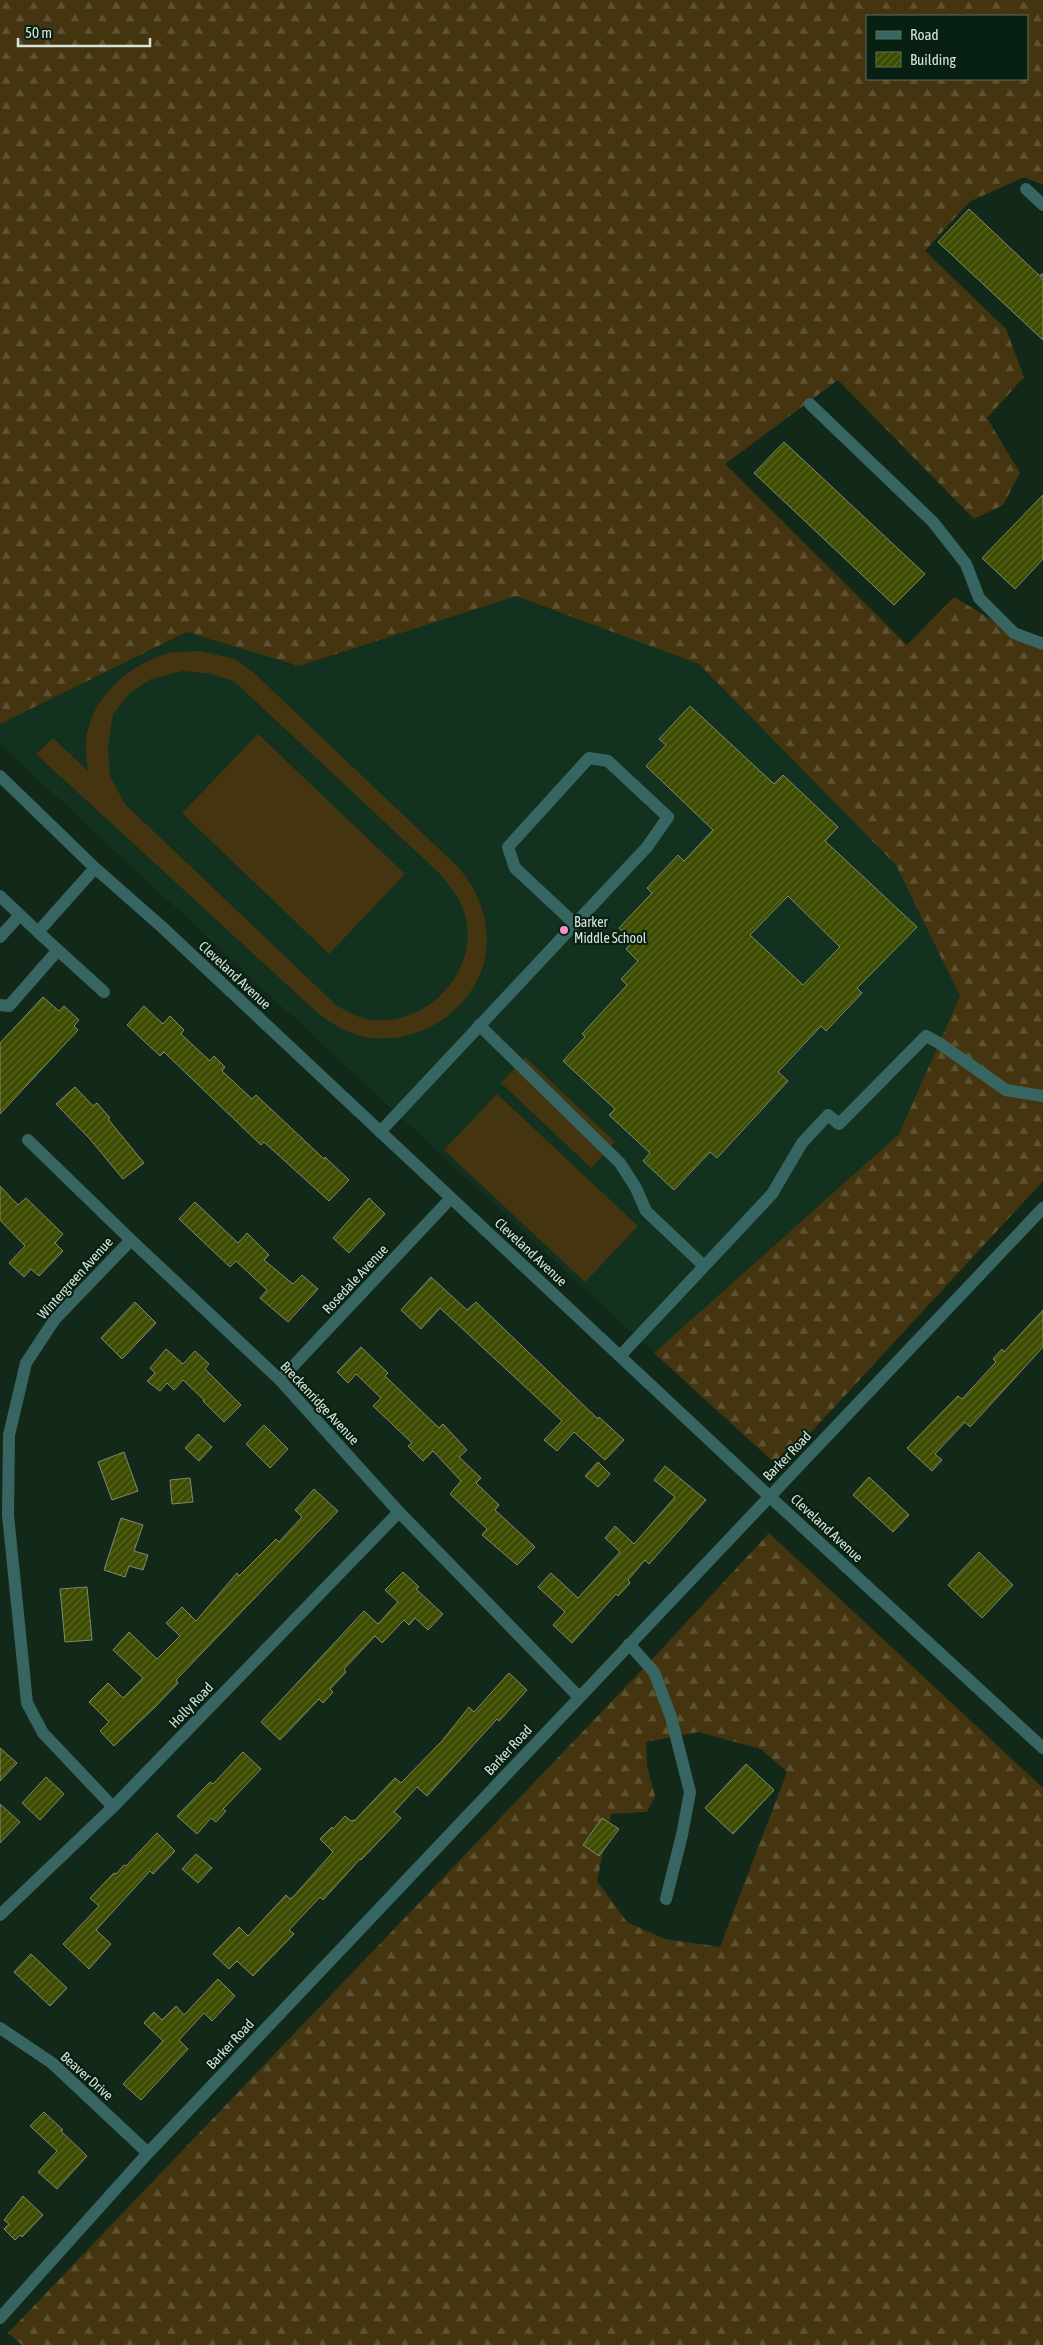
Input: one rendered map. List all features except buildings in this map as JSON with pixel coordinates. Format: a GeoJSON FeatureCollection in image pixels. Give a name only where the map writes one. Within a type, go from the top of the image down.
{"type":"FeatureCollection","features":[{"type":"Feature","properties":{"kind":"street"},"geometry":{"type":"LineString","coordinates":[[1026,189],[1043,205]]}},
{"type":"Feature","properties":{"kind":"street"},"geometry":{"type":"LineString","coordinates":[[810,404],[933,522],[966,564],[979,598],[1014,633],[1043,644]]}},
{"type":"Feature","properties":{"kind":"street"},"geometry":{"type":"LineString","coordinates":[[380,1132],[647,846],[668,817],[608,761],[589,758],[508,847],[515,868],[574,923]]}},
{"type":"Feature","properties":{"kind":"street","name":"Cleveland Avenue"},"geometry":{"type":"LineString","coordinates":[[0,776],[95,868],[162,927],[770,1496],[1043,1748]]}},
{"type":"Feature","properties":{"kind":"street"},"geometry":{"type":"LineString","coordinates":[[38,932],[95,868]]}},
{"type":"Feature","properties":{"kind":"street"},"geometry":{"type":"LineString","coordinates":[[0,896],[104,992]]}},
{"type":"Feature","properties":{"kind":"street"},"geometry":{"type":"LineString","coordinates":[[0,937],[20,915]]}},
{"type":"Feature","properties":{"kind":"street"},"geometry":{"type":"LineString","coordinates":[[0,1005],[9,1006],[58,950]]}},
{"type":"Feature","properties":{"kind":"street"},"geometry":{"type":"LineString","coordinates":[[479,1026],[620,1163],[636,1188],[646,1211],[704,1266]]}},
{"type":"Feature","properties":{"kind":"street"},"geometry":{"type":"LineString","coordinates":[[620,1356],[772,1194],[802,1143],[828,1115],[839,1124],[926,1036],[1006,1090],[1043,1096]]}},
{"type":"Feature","properties":{"kind":"street","name":"Breckenridge Avenue"},"geometry":{"type":"LineString","coordinates":[[28,1140],[280,1380],[400,1512],[579,1697]]}},
{"type":"Feature","properties":{"kind":"street","name":"Rosedale Avenue"},"geometry":{"type":"LineString","coordinates":[[280,1380],[451,1198]]}},
{"type":"Feature","properties":{"kind":"street","name":"Barker Road"},"geometry":{"type":"LineString","coordinates":[[0,2318],[148,2153],[1043,1208]]}},
{"type":"Feature","properties":{"kind":"street","name":"Wintergreen Avenue"},"geometry":{"type":"LineString","coordinates":[[113,1807],[43,1733],[27,1703],[8,1515],[9,1435],[26,1363],[55,1320],[131,1240]]}},
{"type":"Feature","properties":{"kind":"street","name":"Holly Road"},"geometry":{"type":"LineString","coordinates":[[0,1915],[113,1807],[400,1512]]}},
{"type":"Feature","properties":{"kind":"street"},"geometry":{"type":"LineString","coordinates":[[629,1644],[654,1672],[671,1717],[690,1792],[682,1835],[666,1899]]}},
{"type":"Feature","properties":{"kind":"street","name":"Beaver Drive"},"geometry":{"type":"LineString","coordinates":[[0,2028],[52,2063],[148,2153]]}},
{"type":"Feature","properties":{"kind":"shaded area","name":"Barker Middle School"},"geometry":{"type":"Polygon","coordinates":[[[516,596],[699,663],[897,865],[960,996],[899,1134],[654,1353],[0,744],[0,724],[188,632],[299,666],[516,596]]]}},
{"type":"Feature","properties":{"kind":"green space"},"geometry":{"type":"Polygon","coordinates":[[[0,0],[1043,0],[1043,185],[1024,177],[969,202],[925,251],[1006,329],[1024,377],[987,418],[1020,473],[1003,505],[974,519],[838,380],[725,464],[907,645],[954,597],[1043,651],[1043,1181],[779,1467],[654,1353],[899,1134],[960,996],[896,865],[699,664],[516,596],[299,666],[187,632],[0,724],[0,0]]]}},
{"type":"Feature","properties":{"kind":"green space"},"geometry":{"type":"Polygon","coordinates":[[[200,651],[235,659],[253,672],[458,867],[472,886],[481,907],[486,928],[486,949],[482,970],[472,989],[458,1007],[439,1022],[413,1034],[385,1039],[360,1036],[337,1026],[321,1016],[36,754],[53,738],[88,771],[86,741],[89,726],[94,712],[112,688],[135,668],[148,661],[176,652],[200,651]],[[183,671],[151,679],[130,693],[113,714],[108,747],[110,776],[125,804],[335,1004],[362,1018],[384,1020],[405,1017],[425,1008],[442,994],[455,977],[464,958],[468,937],[465,915],[461,903],[454,892],[439,873],[235,682],[212,674],[183,671]]]}},
{"type":"Feature","properties":{"kind":"green space"},"geometry":{"type":"Polygon","coordinates":[[[258,734],[405,874],[329,954],[182,813],[258,734]]]}},
{"type":"Feature","properties":{"kind":"green space"},"geometry":{"type":"Polygon","coordinates":[[[525,1057],[615,1142],[591,1168],[501,1083],[525,1057]]]}},
{"type":"Feature","properties":{"kind":"green space"},"geometry":{"type":"Polygon","coordinates":[[[497,1094],[638,1226],[585,1282],[444,1150],[497,1094]]]}},
{"type":"Feature","properties":{"kind":"green space"},"geometry":{"type":"Polygon","coordinates":[[[769,1533],[1043,1788],[1043,2345],[22,2345],[8,2333],[657,1654],[769,1533]],[[698,1732],[646,1742],[647,1766],[655,1796],[647,1812],[611,1814],[597,1881],[627,1922],[665,1939],[720,1947],[787,1772],[761,1749],[698,1732]]]}},
{"type":"Feature","properties":{"kind":"place","name":"Barker Middle School"},"geometry":{"type":"Point","coordinates":[564,930]}}]}
